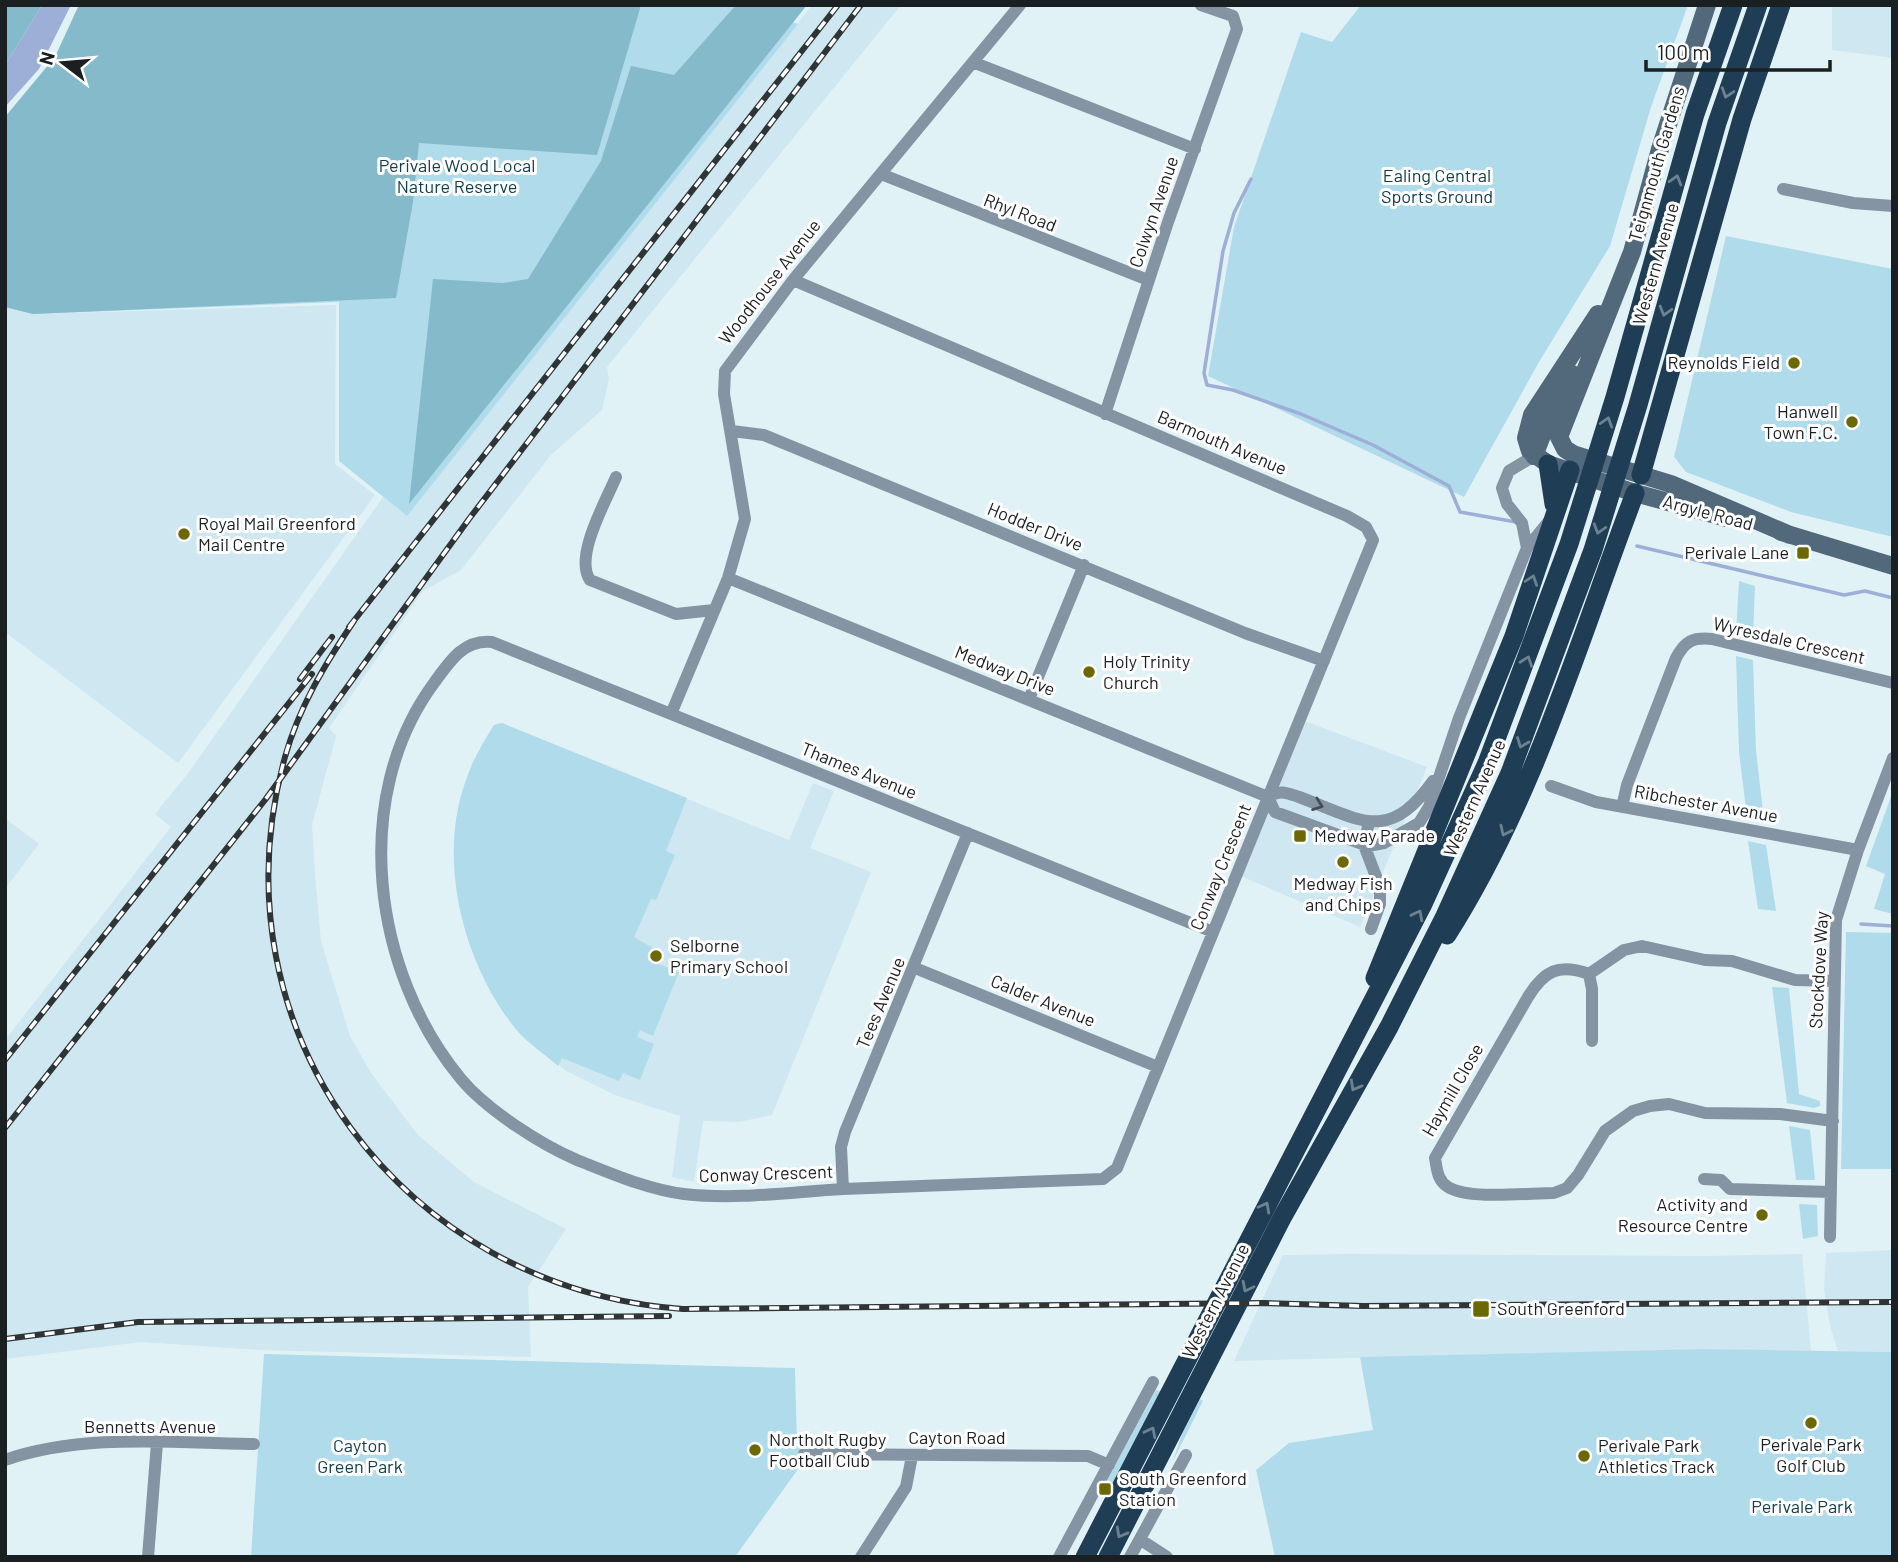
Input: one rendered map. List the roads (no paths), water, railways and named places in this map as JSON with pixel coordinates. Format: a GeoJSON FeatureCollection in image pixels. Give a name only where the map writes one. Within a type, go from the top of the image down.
{"type":"FeatureCollection","features":[{"type":"Feature","properties":{"kind":"highway","name":"Western Avenue"},"geometry":{"type":"LineString","coordinates":[[1084,1557],[1365,1020],[1433,883],[1487,763],[1569,544],[1615,397],[1695,114],[1733,5]]}},
{"type":"Feature","properties":{"kind":"highway","name":"Western Avenue"},"geometry":{"type":"LineString","coordinates":[[1108,1557],[1283,1216],[1389,1027],[1445,916],[1510,773],[1550,672],[1605,510],[1717,122],[1758,5]]}},
{"type":"Feature","properties":{"kind":"highway"},"geometry":{"type":"LineString","coordinates":[[1389,1027],[1477,888],[1525,788],[1566,685],[1633,482],[1742,119],[1781,5]]}},
{"type":"Feature","properties":{"kind":"highway"},"geometry":{"type":"LineString","coordinates":[[1541,460],[1554,512]]}},
{"type":"Feature","properties":{"kind":"highway"},"geometry":{"type":"LineString","coordinates":[[1365,1020],[1378,967],[1484,713],[1514,636],[1554,512],[1575,463]]}},
{"type":"Feature","properties":{"kind":"main road","name":"Teignmouth Gardens"},"geometry":{"type":"LineString","coordinates":[[1619,282],[1632,252],[1660,149],[1707,5]]}},
{"type":"Feature","properties":{"kind":"main road"},"geometry":{"type":"LineString","coordinates":[[1575,463],[1561,444],[1560,429],[1619,282]]}},
{"type":"Feature","properties":{"kind":"main road"},"geometry":{"type":"LineString","coordinates":[[1541,460],[1526,438],[1532,415],[1619,282]]}},
{"type":"Feature","properties":{"kind":"main road"},"geometry":{"type":"LineString","coordinates":[[1541,460],[1556,401],[1600,329]]}},
{"type":"Feature","properties":{"kind":"main road","name":"Argyle Road"},"geometry":{"type":"LineString","coordinates":[[1541,460],[1575,463],[1790,535],[1892,565]]}},
{"type":"Feature","properties":{"kind":"street","name":"Woodhouse Avenue"},"geometry":{"type":"LineString","coordinates":[[671,714],[728,578],[745,519],[724,394],[726,371],[793,280],[975,63],[1020,5]]}},
{"type":"Feature","properties":{"kind":"street","name":"Colwyn Avenue"},"geometry":{"type":"LineString","coordinates":[[1105,414],[1148,281],[1235,38],[1237,21],[1228,14],[1201,5]]}},
{"type":"Feature","properties":{"kind":"street"},"geometry":{"type":"LineString","coordinates":[[975,63],[1195,149]]}},
{"type":"Feature","properties":{"kind":"street","name":"Rhyl Road"},"geometry":{"type":"LineString","coordinates":[[881,174],[1148,281]]}},
{"type":"Feature","properties":{"kind":"street"},"geometry":{"type":"LineString","coordinates":[[1783,189],[1853,203],[1893,206]]}},
{"type":"Feature","properties":{"kind":"street","name":"Barmouth Avenue"},"geometry":{"type":"LineString","coordinates":[[793,280],[1105,414],[1197,450],[1366,527],[1373,540],[1268,797]]}},
{"type":"Feature","properties":{"kind":"street","name":"Hodder Drive"},"geometry":{"type":"LineString","coordinates":[[732,431],[764,435],[1245,633],[1324,660]]}},
{"type":"Feature","properties":{"kind":"street"},"geometry":{"type":"LineString","coordinates":[[1527,548],[1522,523],[1507,504],[1502,488],[1508,471],[1541,460]]}},
{"type":"Feature","properties":{"kind":"street"},"geometry":{"type":"LineString","coordinates":[[616,477],[584,555],[584,572],[590,580],[676,614],[714,610]]}},
{"type":"Feature","properties":{"kind":"street"},"geometry":{"type":"LineString","coordinates":[[1438,774],[1416,805],[1402,816],[1369,822],[1283,792],[1268,797],[1275,812],[1364,845],[1384,843],[1419,823],[1429,807],[1438,774],[1527,548],[1554,512]]}},
{"type":"Feature","properties":{"kind":"street"},"geometry":{"type":"LineString","coordinates":[[1029,699],[1084,565]]}},
{"type":"Feature","properties":{"kind":"street","name":"Medway Drive"},"geometry":{"type":"LineString","coordinates":[[728,578],[1268,797]]}},
{"type":"Feature","properties":{"kind":"street","name":"Wyresdale Crescent"},"geometry":{"type":"LineString","coordinates":[[1622,807],[1634,766],[1676,658],[1686,643],[1699,638],[1712,639],[1893,683]]}},
{"type":"Feature","properties":{"kind":"street","name":"Conway Crescent"},"geometry":{"type":"LineString","coordinates":[[492,642],[470,642],[425,696],[405,734],[386,797],[382,861],[388,921],[408,986],[442,1053],[463,1081],[515,1124],[576,1159],[681,1194],[1103,1179],[1117,1168],[1268,797]]}},
{"type":"Feature","properties":{"kind":"street","name":"Thames Avenue"},"geometry":{"type":"LineString","coordinates":[[492,642],[1213,932]]}},
{"type":"Feature","properties":{"kind":"street","name":"Stockdove Way"},"geometry":{"type":"LineString","coordinates":[[1830,1237],[1838,908],[1893,758]]}},
{"type":"Feature","properties":{"kind":"street","name":"Ribchester Avenue"},"geometry":{"type":"LineString","coordinates":[[1550,786],[1596,802],[1858,850]]}},
{"type":"Feature","properties":{"kind":"street"},"geometry":{"type":"LineString","coordinates":[[1369,822],[1364,845],[1380,887],[1380,904],[1371,929]]}},
{"type":"Feature","properties":{"kind":"street","name":"Tees Avenue"},"geometry":{"type":"LineString","coordinates":[[843,1189],[841,1147],[845,1132],[915,968],[968,833]]}},
{"type":"Feature","properties":{"kind":"street"},"geometry":{"type":"LineString","coordinates":[[1592,1041],[1592,989],[1589,974],[1624,950],[1642,946],[1704,960],[1732,961],[1795,980],[1835,981]]}},
{"type":"Feature","properties":{"kind":"street","name":"Calder Avenue"},"geometry":{"type":"LineString","coordinates":[[915,968],[1158,1067]]}},
{"type":"Feature","properties":{"kind":"street","name":"Haymill Close"},"geometry":{"type":"LineString","coordinates":[[1589,974],[1559,968],[1549,971],[1537,982],[1441,1144],[1435,1158],[1436,1167],[1438,1175],[1447,1186],[1462,1193],[1554,1193],[1567,1188],[1605,1131],[1633,1111],[1650,1106],[1669,1104],[1705,1113],[1780,1114],[1833,1121]]}},
{"type":"Feature","properties":{"kind":"street"},"geometry":{"type":"LineString","coordinates":[[1704,1179],[1721,1180],[1730,1189],[1831,1192]]}},
{"type":"Feature","properties":{"kind":"street"},"geometry":{"type":"LineString","coordinates":[[1059,1557],[1153,1382]]}},
{"type":"Feature","properties":{"kind":"street"},"geometry":{"type":"LineString","coordinates":[[148,1557],[157,1443]]}},
{"type":"Feature","properties":{"kind":"street","name":"Bennetts Avenue"},"geometry":{"type":"LineString","coordinates":[[5,1460],[75,1445],[254,1444]]}},
{"type":"Feature","properties":{"kind":"street","name":"Cayton Road"},"geometry":{"type":"LineString","coordinates":[[804,1454],[1088,1456],[1109,1465]]}},
{"type":"Feature","properties":{"kind":"street"},"geometry":{"type":"LineString","coordinates":[[1130,1557],[1142,1540],[1186,1455]]}},
{"type":"Feature","properties":{"kind":"street"},"geometry":{"type":"LineString","coordinates":[[861,1557],[906,1487],[912,1456]]}},
{"type":"Feature","properties":{"kind":"street"},"geometry":{"type":"LineString","coordinates":[[1142,1540],[1167,1557]]}},
{"type":"Feature","properties":{"kind":"waterway"},"geometry":{"type":"LineString","coordinates":[[1251,179],[1234,213],[1223,251],[1204,373],[1207,385],[1233,390],[1301,414],[1373,445],[1449,486],[1460,512],[1516,522]]}},
{"type":"Feature","properties":{"kind":"waterway"},"geometry":{"type":"LineString","coordinates":[[1637,546],[1844,595],[1865,591],[1893,598]]}},
{"type":"Feature","properties":{"kind":"waterway"},"geometry":{"type":"LineString","coordinates":[[1861,924],[1893,926]]}},
{"type":"Feature","properties":{"kind":"railway"},"geometry":{"type":"LineString","coordinates":[[349,627],[838,5]]}},
{"type":"Feature","properties":{"kind":"railway"},"geometry":{"type":"LineString","coordinates":[[5,1128],[265,800],[469,519],[861,5]]}},
{"type":"Feature","properties":{"kind":"railway"},"geometry":{"type":"LineString","coordinates":[[354,621],[314,686],[285,757],[269,859],[276,956],[304,1047],[351,1128],[414,1198],[492,1253],[583,1291],[683,1309],[1264,1303],[1363,1306],[1893,1302]]}},
{"type":"Feature","properties":{"kind":"railway"},"geometry":{"type":"LineString","coordinates":[[300,679],[332,637]]}},
{"type":"Feature","properties":{"kind":"railway"},"geometry":{"type":"LineString","coordinates":[[5,1060],[312,674]]}},
{"type":"Feature","properties":{"kind":"railway"},"geometry":{"type":"LineString","coordinates":[[5,1339],[138,1322],[669,1316]]}},
{"type":"Feature","properties":{"kind":"place","name":"Reynolds Field"},"geometry":{"type":"Point","coordinates":[1794,363]}},
{"type":"Feature","properties":{"kind":"place","name":"Hanwell Town F.C."},"geometry":{"type":"Point","coordinates":[1852,422]}},
{"type":"Feature","properties":{"kind":"place","name":"Royal Mail Greenford Mail Centre"},"geometry":{"type":"Point","coordinates":[184,534]}},
{"type":"Feature","properties":{"kind":"place","name":"Perivale Lane"},"geometry":{"type":"Point","coordinates":[1803,553]}},
{"type":"Feature","properties":{"kind":"place","name":"Holy Trinity Church"},"geometry":{"type":"Point","coordinates":[1089,672]}},
{"type":"Feature","properties":{"kind":"place","name":"Medway Parade"},"geometry":{"type":"Point","coordinates":[1300,836]}},
{"type":"Feature","properties":{"kind":"place","name":"Medway Fish and Chips"},"geometry":{"type":"Point","coordinates":[1343,862]}},
{"type":"Feature","properties":{"kind":"place","name":"Selborne Primary School"},"geometry":{"type":"Point","coordinates":[656,956]}},
{"type":"Feature","properties":{"kind":"place","name":"Activity and Resource Centre"},"geometry":{"type":"Point","coordinates":[1762,1215]}},
{"type":"Feature","properties":{"kind":"place","name":"South Greenford"},"geometry":{"type":"Point","coordinates":[1481,1309]}},
{"type":"Feature","properties":{"kind":"place","name":"Perivale Park Golf Club"},"geometry":{"type":"Point","coordinates":[1811,1423]}},
{"type":"Feature","properties":{"kind":"place","name":"Northolt Rugby Football Club"},"geometry":{"type":"Point","coordinates":[755,1450]}},
{"type":"Feature","properties":{"kind":"place","name":"Perivale Park Athletics Track"},"geometry":{"type":"Point","coordinates":[1584,1456]}},
{"type":"Feature","properties":{"kind":"place","name":"South Greenford Station"},"geometry":{"type":"Point","coordinates":[1105,1489]}},
{"type":"Feature","properties":{"kind":"park label","name":"Perivale Wood Local Nature Reserve"},"geometry":{"type":"Point","coordinates":[457,176]}},
{"type":"Feature","properties":{"kind":"park label","name":"Ealing Central Sports Ground"},"geometry":{"type":"Point","coordinates":[1437,186]}},
{"type":"Feature","properties":{"kind":"park label","name":"Cayton Green Park"},"geometry":{"type":"Point","coordinates":[360,1456]}},
{"type":"Feature","properties":{"kind":"park label","name":"Perivale Park"},"geometry":{"type":"Point","coordinates":[1802,1507]}}]}
